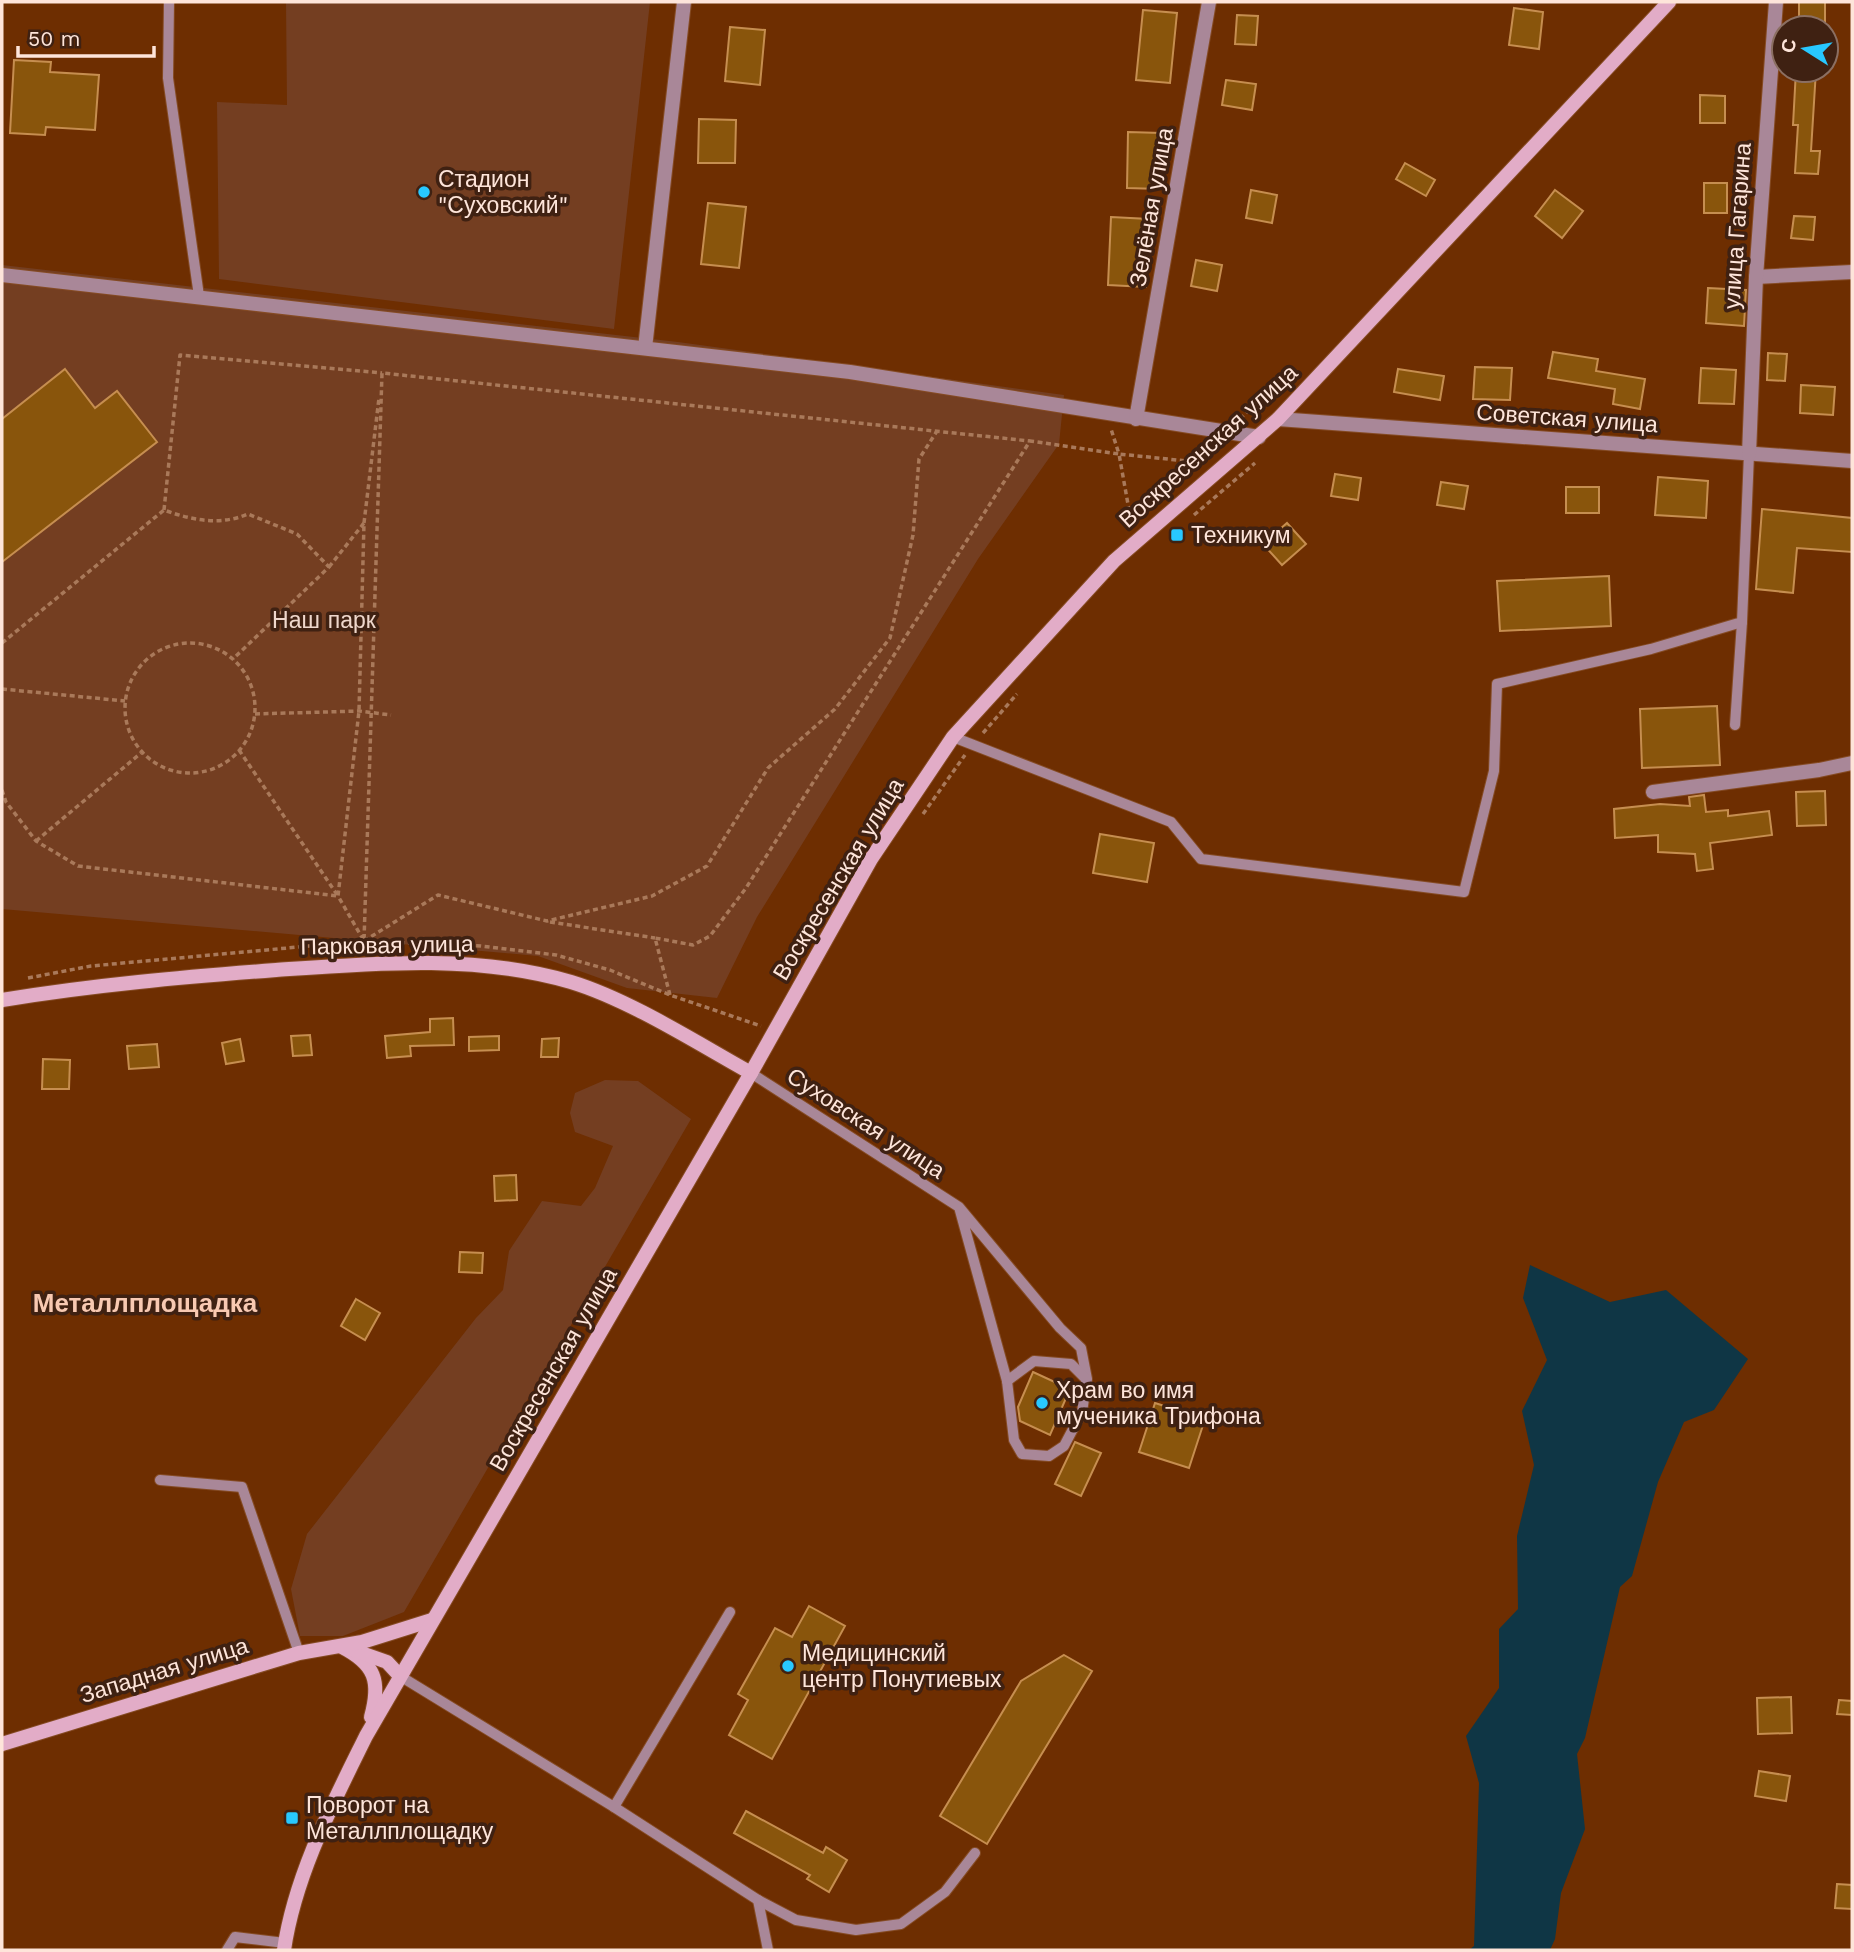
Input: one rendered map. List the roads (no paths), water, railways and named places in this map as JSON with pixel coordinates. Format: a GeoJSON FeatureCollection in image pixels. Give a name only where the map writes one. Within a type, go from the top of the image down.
{"type":"FeatureCollection","features":[{"type":"Feature","properties":{"kind":"street"},"geometry":{"type":"LineString","coordinates":[[645,348],[684,2]]}},
{"type":"Feature","properties":{"kind":"street","name":"Зелёная улица"},"geometry":{"type":"LineString","coordinates":[[1136,419],[1209,2]]}},
{"type":"Feature","properties":{"kind":"street","name":"Воскресенская улица"},"geometry":{"type":"LineString","coordinates":[[284,1947],[301,1883],[321,1832],[366,1736],[751,1073],[871,859],[953,737],[1114,561],[1278,419],[1669,2]]}},
{"type":"Feature","properties":{"kind":"street","name":"улица Гагарина"},"geometry":{"type":"LineString","coordinates":[[1749,454],[1756,277],[1776,2]]}},
{"type":"Feature","properties":{"kind":"street"},"geometry":{"type":"LineString","coordinates":[[1756,277],[1852,272]]}},
{"type":"Feature","properties":{"kind":"street"},"geometry":{"type":"LineString","coordinates":[[2,275],[850,372],[1259,437]]}},
{"type":"Feature","properties":{"kind":"street","name":"Советская улица"},"geometry":{"type":"LineString","coordinates":[[1278,419],[1852,461]]}},
{"type":"Feature","properties":{"kind":"street"},"geometry":{"type":"LineString","coordinates":[[1653,792],[1819,770],[1852,763]]}},
{"type":"Feature","properties":{"kind":"street","name":"Парковая улица"},"geometry":{"type":"LineString","coordinates":[[2,1000],[99,984],[354,964],[482,966],[573,983],[677,1032],[751,1073]]}},
{"type":"Feature","properties":{"kind":"street"},"geometry":{"type":"LineString","coordinates":[[342,1647],[432,1620]]}},
{"type":"Feature","properties":{"kind":"street"},"geometry":{"type":"LineString","coordinates":[[342,1647],[370,1653],[387,1662],[400,1676]]}},
{"type":"Feature","properties":{"kind":"street"},"geometry":{"type":"LineString","coordinates":[[342,1647],[358,1655],[374,1676],[376,1694],[366,1736]]}},
{"type":"Feature","properties":{"kind":"street","name":"Западная улица"},"geometry":{"type":"LineString","coordinates":[[2,1744],[299,1653],[342,1647]]}},
{"type":"Feature","properties":{"kind":"lane"},"geometry":{"type":"LineString","coordinates":[[169,2],[168,78],[199,296]]}},
{"type":"Feature","properties":{"kind":"lane"},"geometry":{"type":"LineString","coordinates":[[1735,725],[1749,454]]}},
{"type":"Feature","properties":{"kind":"lane"},"geometry":{"type":"LineString","coordinates":[[953,737],[1171,822],[1201,859],[1464,891],[1494,771],[1497,684],[1651,649],[1742,622]]}},
{"type":"Feature","properties":{"kind":"lane","name":"Суховская улица"},"geometry":{"type":"LineString","coordinates":[[751,1073],[959,1207],[1080,1348],[1087,1379]]}},
{"type":"Feature","properties":{"kind":"lane"},"geometry":{"type":"LineString","coordinates":[[959,1207],[1007,1381],[1014,1440],[1022,1454],[1033,1457],[1049,1456],[1064,1446],[1082,1412],[1087,1379],[1071,1364],[1034,1361],[1007,1381]]}},
{"type":"Feature","properties":{"kind":"lane"},"geometry":{"type":"LineString","coordinates":[[160,1480],[242,1487],[299,1653]]}},
{"type":"Feature","properties":{"kind":"lane"},"geometry":{"type":"LineString","coordinates":[[614,1807],[730,1612]]}},
{"type":"Feature","properties":{"kind":"lane"},"geometry":{"type":"LineString","coordinates":[[400,1676],[614,1807],[758,1900],[796,1920],[856,1930],[901,1924],[945,1892],[975,1853]]}},
{"type":"Feature","properties":{"kind":"lane"},"geometry":{"type":"LineString","coordinates":[[758,1900],[768,1950]]}},
{"type":"Feature","properties":{"kind":"lane"},"geometry":{"type":"LineString","coordinates":[[227,1950],[235,1937],[284,1947]]}},
{"type":"Feature","properties":{"kind":"water"},"geometry":{"type":"Polygon","coordinates":[[[1530,1265],[1610,1302],[1666,1290],[1748,1359],[1714,1410],[1684,1422],[1658,1482],[1632,1576],[1620,1587],[1585,1738],[1577,1754],[1585,1829],[1561,1893],[1555,1939],[1550,1950],[1469,1950],[1474,1946],[1479,1783],[1466,1736],[1499,1688],[1499,1629],[1518,1609],[1517,1536],[1534,1465],[1522,1411],[1547,1360],[1523,1298],[1530,1265]]]}},
{"type":"Feature","properties":{"kind":"place","name":"Стадион \"Суховский\""},"geometry":{"type":"Point","coordinates":[424,192]}},
{"type":"Feature","properties":{"kind":"place","name":"Техникум"},"geometry":{"type":"Point","coordinates":[1177,535]}},
{"type":"Feature","properties":{"kind":"place","name":"Храм во имя мученика Трифона"},"geometry":{"type":"Point","coordinates":[1042,1403]}},
{"type":"Feature","properties":{"kind":"place","name":"Медицинский центр Понутиевых"},"geometry":{"type":"Point","coordinates":[788,1666]}},
{"type":"Feature","properties":{"kind":"place","name":"Поворот на Металлплощадку"},"geometry":{"type":"Point","coordinates":[292,1818]}},
{"type":"Feature","properties":{"kind":"district","name":"Металлплощадка"},"geometry":{"type":"Point","coordinates":[145,1303]}},
{"type":"Feature","properties":{"kind":"park label","name":"Наш парк"},"geometry":{"type":"Point","coordinates":[324,620]}}]}
